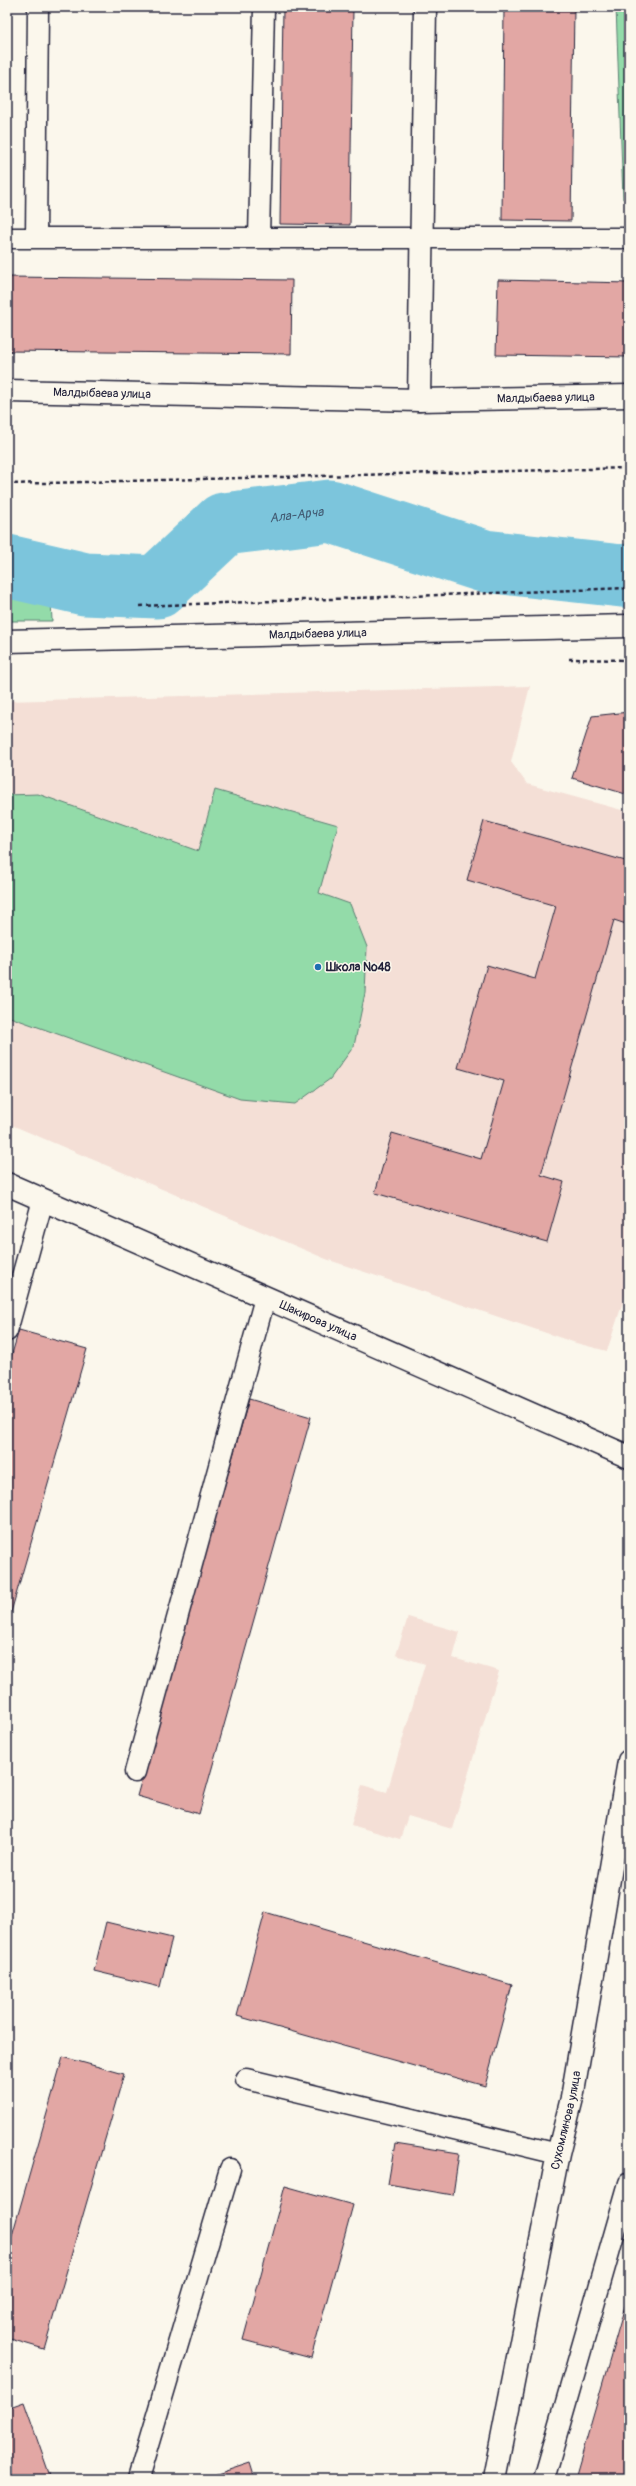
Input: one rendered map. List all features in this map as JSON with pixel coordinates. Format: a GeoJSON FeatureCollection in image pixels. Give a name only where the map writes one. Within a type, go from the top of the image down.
{"type":"FeatureCollection","features":[{"type":"Feature","properties":{"kind":"street"},"geometry":{"type":"LineString","coordinates":[[419,400],[425,7]]}},
{"type":"Feature","properties":{"kind":"street","name":"Малдыбаева улица"},"geometry":{"type":"LineString","coordinates":[[7,391],[419,400],[629,396]]}},
{"type":"Feature","properties":{"kind":"street","name":"Малдыбаева улица"},"geometry":{"type":"LineString","coordinates":[[7,641],[629,626]]}},
{"type":"Feature","properties":{"kind":"street","name":"Шакирова улица"},"geometry":{"type":"LineString","coordinates":[[7,1184],[629,1457]]}},
{"type":"Feature","properties":{"kind":"street","name":"Сухомлинова улица"},"geometry":{"type":"LineString","coordinates":[[494,2479],[558,2154],[572,2098],[629,1761]]}},
{"type":"Feature","properties":{"kind":"lane"},"geometry":{"type":"LineString","coordinates":[[36,238],[38,7]]}},
{"type":"Feature","properties":{"kind":"lane"},"geometry":{"type":"LineString","coordinates":[[259,238],[264,7]]}},
{"type":"Feature","properties":{"kind":"lane"},"geometry":{"type":"LineString","coordinates":[[7,238],[629,238]]}},
{"type":"Feature","properties":{"kind":"lane"},"geometry":{"type":"LineString","coordinates":[[7,1331],[43,1200]]}},
{"type":"Feature","properties":{"kind":"lane"},"geometry":{"type":"LineString","coordinates":[[135,1772],[265,1298]]}},
{"type":"Feature","properties":{"kind":"lane"},"geometry":{"type":"LineString","coordinates":[[246,2079],[558,2154]]}},
{"type":"Feature","properties":{"kind":"lane"},"geometry":{"type":"LineString","coordinates":[[138,2479],[230,2169]]}},
{"type":"Feature","properties":{"kind":"lane"},"geometry":{"type":"LineString","coordinates":[[544,2479],[629,2183]]}},
{"type":"Feature","properties":{"kind":"path"},"geometry":{"type":"LineString","coordinates":[[7,484],[629,468]]}},
{"type":"Feature","properties":{"kind":"path"},"geometry":{"type":"LineString","coordinates":[[135,606],[629,588]]}},
{"type":"Feature","properties":{"kind":"shaded area","name":"Школа №48"},"geometry":{"type":"Polygon","coordinates":[[[530,686],[511,762],[527,784],[629,812],[629,1283],[607,1351],[576,1343],[326,1259],[7,1123],[7,701],[530,686]]]}},
{"type":"Feature","properties":{"kind":"shaded area"},"geometry":{"type":"Polygon","coordinates":[[[408,1617],[460,1632],[453,1658],[499,1671],[452,1829],[408,1816],[400,1839],[351,1825],[362,1785],[387,1792],[425,1664],[396,1655],[408,1617]]]}},
{"type":"Feature","properties":{"kind":"green space"},"geometry":{"type":"Polygon","coordinates":[[[616,7],[629,7],[629,200],[623,199],[616,7]]]}},
{"type":"Feature","properties":{"kind":"green space"},"geometry":{"type":"Polygon","coordinates":[[[7,596],[51,600],[52,621],[7,621],[7,596]]]}},
{"type":"Feature","properties":{"kind":"green space"},"geometry":{"type":"Polygon","coordinates":[[[215,790],[338,825],[319,893],[350,904],[367,947],[365,993],[354,1046],[330,1079],[295,1104],[240,1099],[7,1016],[7,795],[38,794],[198,851],[215,790]]]}},
{"type":"Feature","properties":{"kind":"building"},"geometry":{"type":"Polygon","coordinates":[[[7,7],[8,7],[7,101],[7,7]]]}},
{"type":"Feature","properties":{"kind":"building"},"geometry":{"type":"Polygon","coordinates":[[[283,7],[353,7],[350,225],[280,224],[283,7]]]}},
{"type":"Feature","properties":{"kind":"building"},"geometry":{"type":"Polygon","coordinates":[[[504,7],[574,7],[571,221],[502,220],[504,7]]]}},
{"type":"Feature","properties":{"kind":"building"},"geometry":{"type":"Polygon","coordinates":[[[7,277],[292,280],[291,354],[7,351],[7,277]]]}},
{"type":"Feature","properties":{"kind":"building"},"geometry":{"type":"Polygon","coordinates":[[[498,280],[629,283],[629,357],[496,355],[498,280]]]}},
{"type":"Feature","properties":{"kind":"building"},"geometry":{"type":"Polygon","coordinates":[[[629,712],[629,795],[572,778],[592,716],[629,712]]]}},
{"type":"Feature","properties":{"kind":"building"},"geometry":{"type":"Polygon","coordinates":[[[484,821],[629,862],[629,925],[614,920],[541,1175],[564,1182],[547,1242],[375,1193],[392,1133],[481,1159],[504,1081],[458,1068],[487,965],[535,979],[556,906],[467,880],[484,821]]]}},
{"type":"Feature","properties":{"kind":"building"},"geometry":{"type":"Polygon","coordinates":[[[19,1330],[87,1349],[7,1626],[7,1371],[19,1330]]]}},
{"type":"Feature","properties":{"kind":"building"},"geometry":{"type":"Polygon","coordinates":[[[249,1399],[311,1417],[199,1814],[137,1796],[249,1399]]]}},
{"type":"Feature","properties":{"kind":"building"},"geometry":{"type":"Polygon","coordinates":[[[265,1912],[512,1985],[485,2086],[237,2016],[265,1912]]]}},
{"type":"Feature","properties":{"kind":"building"},"geometry":{"type":"Polygon","coordinates":[[[106,1922],[172,1938],[160,1987],[94,1971],[106,1922]]]}},
{"type":"Feature","properties":{"kind":"building"},"geometry":{"type":"Polygon","coordinates":[[[63,2057],[124,2074],[44,2349],[7,2338],[7,2253],[63,2057]]]}},
{"type":"Feature","properties":{"kind":"building"},"geometry":{"type":"Polygon","coordinates":[[[395,2143],[459,2153],[453,2195],[388,2184],[395,2143]]]}},
{"type":"Feature","properties":{"kind":"building"},"geometry":{"type":"Polygon","coordinates":[[[285,2186],[353,2205],[311,2358],[243,2340],[285,2186]]]}},
{"type":"Feature","properties":{"kind":"building"},"geometry":{"type":"Polygon","coordinates":[[[629,2292],[629,2479],[575,2479],[629,2292]]]}},
{"type":"Feature","properties":{"kind":"building"},"geometry":{"type":"Polygon","coordinates":[[[24,2402],[51,2479],[7,2479],[7,2408],[24,2402]]]}},
{"type":"Feature","properties":{"kind":"building"},"geometry":{"type":"Polygon","coordinates":[[[250,2463],[255,2479],[202,2479],[250,2463]]]}},
{"type":"Feature","properties":{"kind":"waterway","name":"Ала-Арча"},"geometry":{"type":"LineString","coordinates":[[7,566],[85,584],[157,587],[224,524],[330,511],[484,561],[622,576],[629,575]]}},
{"type":"Feature","properties":{"kind":"place","name":"Школа №48"},"geometry":{"type":"Point","coordinates":[318,967]}}]}
